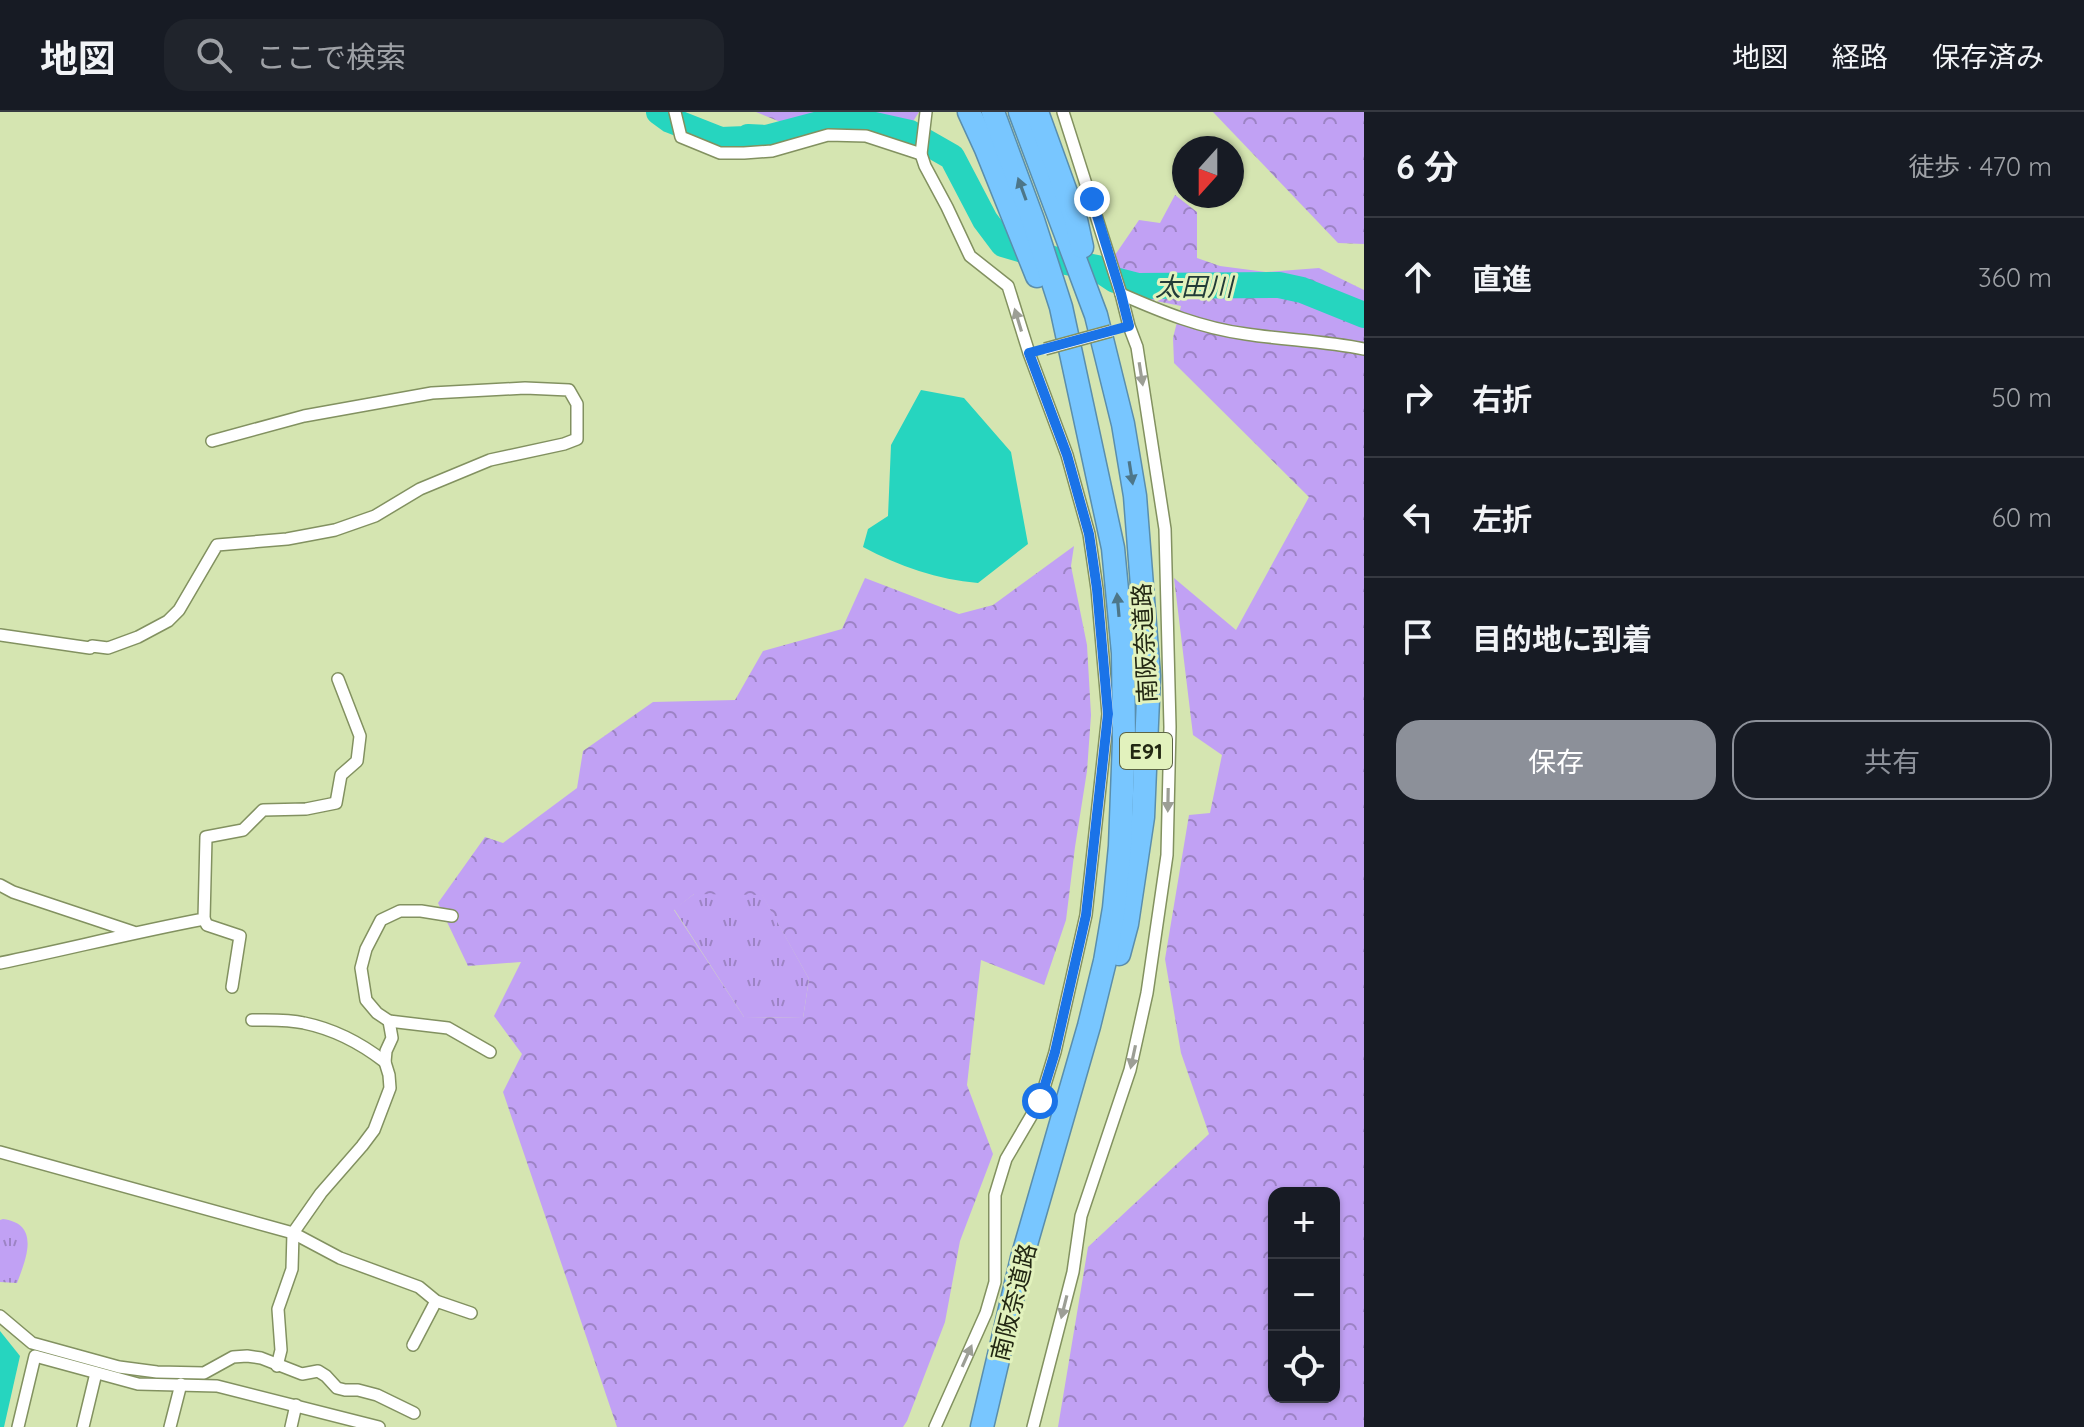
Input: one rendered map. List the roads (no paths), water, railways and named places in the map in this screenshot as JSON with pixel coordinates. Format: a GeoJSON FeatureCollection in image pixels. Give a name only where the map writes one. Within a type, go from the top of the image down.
{"type":"FeatureCollection","features":[{"type":"Feature","properties":{"kind":"highway"},"geometry":{"type":"LineString","coordinates":[[969,112],[1078,385]]}},
{"type":"Feature","properties":{"kind":"highway","name":"南阪奈道路"},"geometry":{"type":"LineString","coordinates":[[982,1427],[1022,1258],[1105,961],[1116,893],[1124,741],[1123,653],[1113,548],[1061,307],[993,112]]}},
{"type":"Feature","properties":{"kind":"highway","name":"南阪奈道路"},"geometry":{"type":"LineString","coordinates":[[1020,112],[1103,323],[1135,496],[1149,676],[1143,817],[1127,924],[1046,1178]]}},
{"type":"Feature","properties":{"kind":"highway"},"geometry":{"type":"LineString","coordinates":[[1037,112],[1076,220],[1103,323]]}},
{"type":"Feature","properties":{"kind":"street"},"geometry":{"type":"LineString","coordinates":[[675,112],[681,137],[720,153],[772,151],[828,135],[866,136],[921,154]]}},
{"type":"Feature","properties":{"kind":"street"},"geometry":{"type":"LineString","coordinates":[[926,112],[921,154],[925,166],[970,256],[1008,286],[1067,455],[1089,534],[1108,714],[1086,915],[1055,1052],[1040,1101],[1006,1159],[995,1195],[995,1282],[986,1313],[935,1427]]}},
{"type":"Feature","properties":{"kind":"street"},"geometry":{"type":"LineString","coordinates":[[1033,1427],[1073,1272],[1081,1216],[1130,1070],[1147,993],[1167,855],[1170,727],[1165,529],[1137,347],[1063,112]]}},
{"type":"Feature","properties":{"kind":"street"},"geometry":{"type":"LineString","coordinates":[[1121,294],[1179,319],[1222,329],[1364,349]]}},
{"type":"Feature","properties":{"kind":"street"},"geometry":{"type":"LineString","coordinates":[[1029,353],[1103,323],[1129,326]]}},
{"type":"Feature","properties":{"kind":"street"},"geometry":{"type":"LineString","coordinates":[[0,635],[90,648],[108,648],[138,637],[168,621],[179,610],[217,545],[287,539],[335,530],[375,516],[420,489],[490,460],[577,439],[577,404],[569,390],[525,388],[432,393],[304,416],[212,441]]}},
{"type":"Feature","properties":{"kind":"street"},"geometry":{"type":"LineString","coordinates":[[232,987],[240,936],[207,925],[204,919],[206,837],[243,830],[263,810],[306,809],[336,803],[341,775],[357,761],[360,736],[338,679]]}},
{"type":"Feature","properties":{"kind":"street"},"geometry":{"type":"LineString","coordinates":[[0,885],[133,932]]}},
{"type":"Feature","properties":{"kind":"street"},"geometry":{"type":"LineString","coordinates":[[452,916],[400,911],[381,920],[366,949],[361,968],[366,1000],[389,1021],[448,1028],[490,1052]]}},
{"type":"Feature","properties":{"kind":"street"},"geometry":{"type":"LineString","coordinates":[[1,964],[133,932],[204,919]]}},
{"type":"Feature","properties":{"kind":"street"},"geometry":{"type":"LineString","coordinates":[[252,1020],[304,1023],[370,1050],[385,1062]]}},
{"type":"Feature","properties":{"kind":"street"},"geometry":{"type":"LineString","coordinates":[[277,1366],[281,1350],[278,1309],[292,1269],[293,1233],[321,1193],[374,1130],[390,1088],[385,1062],[392,1038],[389,1021]]}},
{"type":"Feature","properties":{"kind":"street"},"geometry":{"type":"LineString","coordinates":[[0,1152],[293,1233],[340,1258],[419,1287],[436,1301],[471,1313]]}},
{"type":"Feature","properties":{"kind":"street"},"geometry":{"type":"LineString","coordinates":[[413,1345],[436,1301]]}},
{"type":"Feature","properties":{"kind":"street"},"geometry":{"type":"LineString","coordinates":[[0,1316],[32,1343],[119,1367],[204,1373],[233,1357],[261,1358],[302,1374],[318,1371],[337,1388],[377,1395],[414,1413]]}},
{"type":"Feature","properties":{"kind":"street"},"geometry":{"type":"LineString","coordinates":[[18,1427],[35,1356],[138,1384],[217,1386],[379,1427]]}},
{"type":"Feature","properties":{"kind":"street"},"geometry":{"type":"LineString","coordinates":[[83,1427],[96,1373]]}},
{"type":"Feature","properties":{"kind":"street"},"geometry":{"type":"LineString","coordinates":[[170,1427],[181,1384]]}},
{"type":"Feature","properties":{"kind":"street"},"geometry":{"type":"LineString","coordinates":[[291,1427],[296,1405]]}},
{"type":"Feature","properties":{"kind":"water"},"geometry":{"type":"Polygon","coordinates":[[[921,390],[964,398],[1011,452],[1028,544],[978,583],[919,571],[863,547],[868,529],[888,516],[891,445],[921,390]]]}},
{"type":"Feature","properties":{"kind":"water"},"geometry":{"type":"Polygon","coordinates":[[[0,1331],[20,1356],[4,1427],[0,1427],[0,1331]]]}},
{"type":"Feature","properties":{"kind":"waterway","name":"太田川"},"geometry":{"type":"LineString","coordinates":[[659,112],[670,120],[721,140],[766,138],[827,122],[870,124],[910,133],[952,157],[985,220],[1003,244],[1097,268],[1115,280],[1138,286],[1279,285],[1302,290],[1364,315]]}}]}
